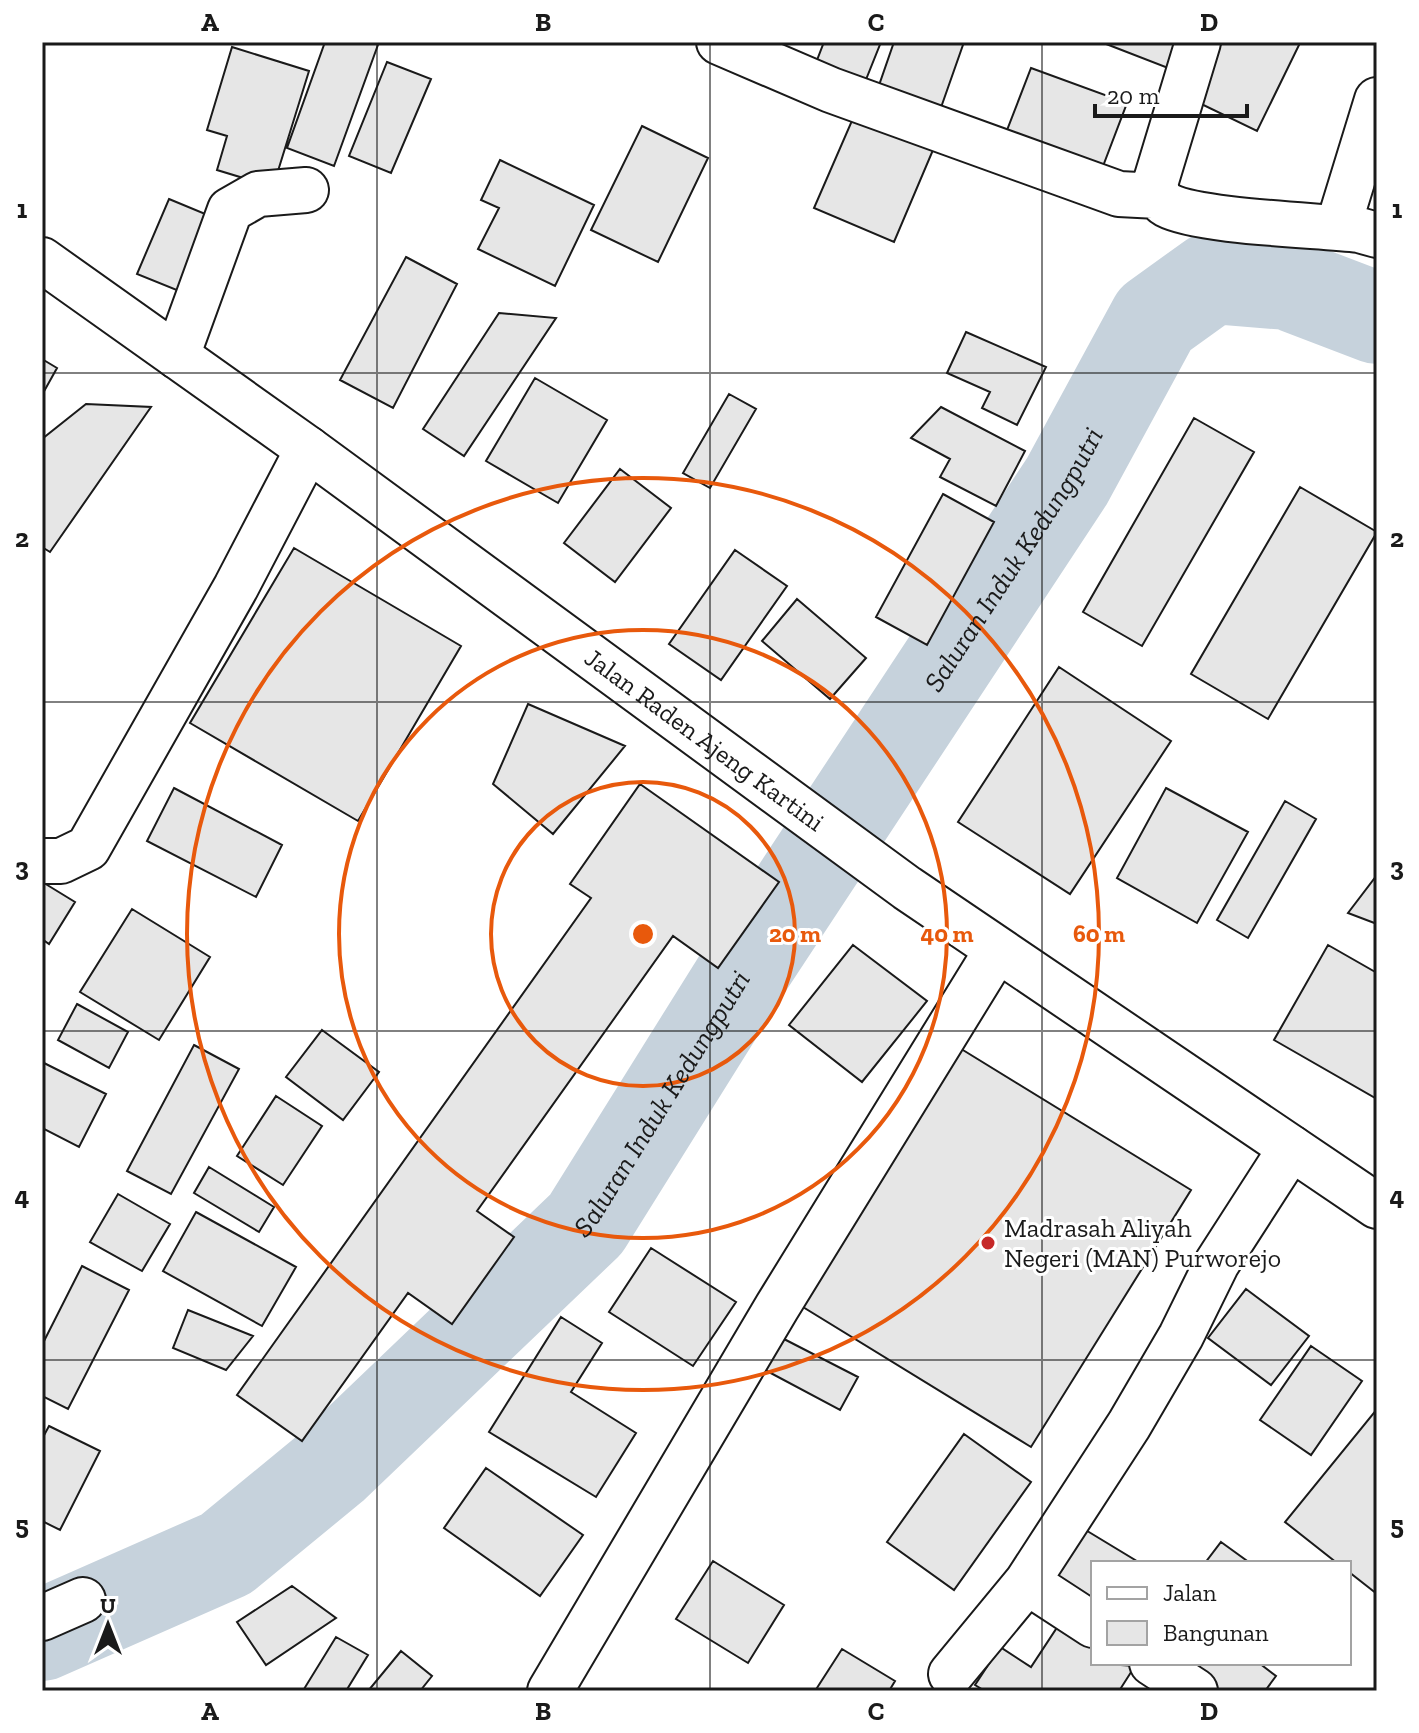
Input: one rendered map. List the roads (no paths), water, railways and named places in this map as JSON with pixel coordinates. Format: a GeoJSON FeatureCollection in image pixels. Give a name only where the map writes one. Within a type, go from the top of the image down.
{"type":"FeatureCollection","features":[{"type":"Feature","properties":{"kind":"street"},"geometry":{"type":"LineString","coordinates":[[719,42],[831,90],[1119,194],[1158,196]]}},
{"type":"Feature","properties":{"kind":"street"},"geometry":{"type":"LineString","coordinates":[[1198,42],[1155,184],[1158,196],[1166,205],[1200,213],[1358,231],[1377,100]]}},
{"type":"Feature","properties":{"kind":"street"},"geometry":{"type":"LineString","coordinates":[[177,356],[230,210],[258,194],[306,190]]}},
{"type":"Feature","properties":{"kind":"street","name":"Jalan Raden Ajeng Kartini"},"geometry":{"type":"LineString","coordinates":[[42,260],[308,449],[907,888],[1377,1206]]}},
{"type":"Feature","properties":{"kind":"street"},"geometry":{"type":"LineString","coordinates":[[42,861],[61,861],[88,848],[236,587],[308,449]]}},
{"type":"Feature","properties":{"kind":"street"},"geometry":{"type":"LineString","coordinates":[[550,1691],[761,1333],[997,950]]}},
{"type":"Feature","properties":{"kind":"street"},"geometry":{"type":"LineString","coordinates":[[951,1674],[1027,1582],[1129,1425],[1181,1336],[1217,1263],[1291,1148]]}},
{"type":"Feature","properties":{"kind":"street"},"geometry":{"type":"LineString","coordinates":[[1027,1582],[1091,1624]]}},
{"type":"Feature","properties":{"kind":"street"},"geometry":{"type":"LineString","coordinates":[[42,1618],[83,1600]]}},
{"type":"Feature","properties":{"kind":"street"},"geometry":{"type":"LineString","coordinates":[[1155,1665],[1195,1691]]}},
{"type":"Feature","properties":{"kind":"waterway","name":"Saluran Induk Kedungputri"},"geometry":{"type":"LineString","coordinates":[[42,1635],[226,1554],[333,1466],[586,1224],[744,971],[1067,481],[1155,319],[1212,278],[1288,284],[1377,318]]}},
{"type":"Feature","properties":{"kind":"place","name":"Madrasah Aliyah Negeri (MAN) Purworejo"},"geometry":{"type":"Point","coordinates":[988,1243]}}]}
